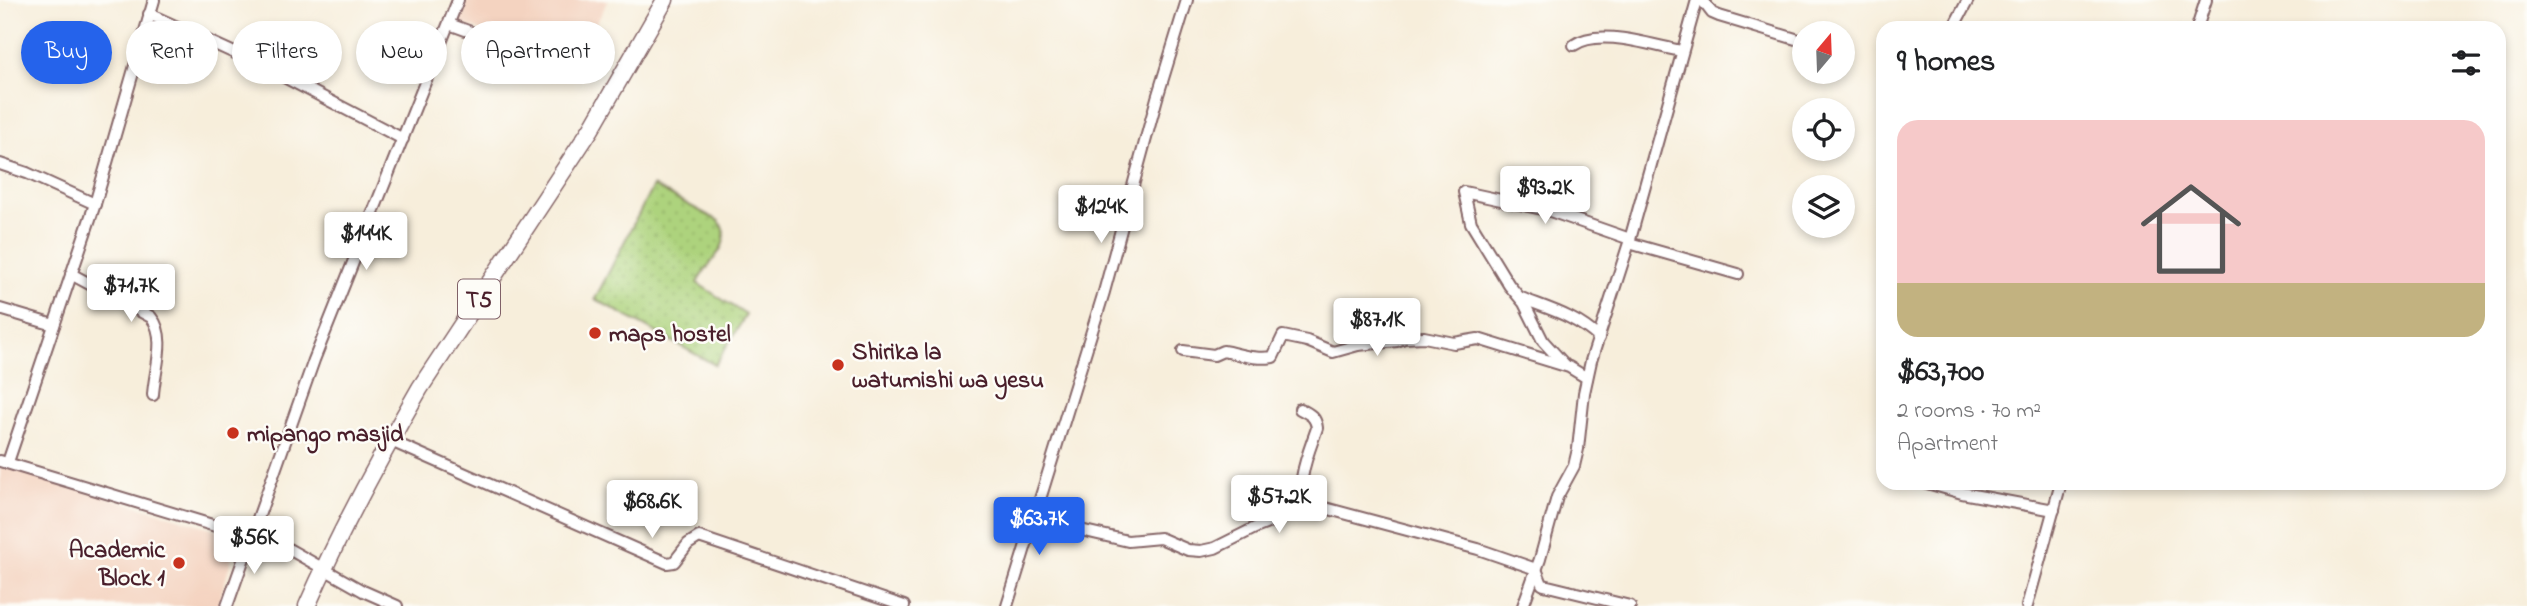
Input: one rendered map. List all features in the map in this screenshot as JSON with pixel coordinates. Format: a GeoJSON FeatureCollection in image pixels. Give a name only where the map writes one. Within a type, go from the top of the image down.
{"type":"FeatureCollection","features":[{"type":"Feature","properties":{"kind":"highway","name":"T5"},"geometry":{"type":"LineString","coordinates":[[307,606],[324,568],[420,388],[591,129],[665,0]]}},
{"type":"Feature","properties":{"kind":"street"},"geometry":{"type":"LineString","coordinates":[[154,0],[95,204],[4,461],[285,547],[363,591],[397,606]]}},
{"type":"Feature","properties":{"kind":"street"},"geometry":{"type":"LineString","coordinates":[[227,606],[314,360],[458,0]]}},
{"type":"Feature","properties":{"kind":"street"},"geometry":{"type":"LineString","coordinates":[[1007,606],[1104,292],[1187,0]]}},
{"type":"Feature","properties":{"kind":"street"},"geometry":{"type":"LineString","coordinates":[[1523,606],[1557,498],[1574,466],[1587,379],[1630,241],[1696,0]]}},
{"type":"Feature","properties":{"kind":"street"},"geometry":{"type":"LineString","coordinates":[[1702,0],[1712,13],[1719,16],[1792,38]]}},
{"type":"Feature","properties":{"kind":"street"},"geometry":{"type":"LineString","coordinates":[[1957,21],[1968,0]]}},
{"type":"Feature","properties":{"kind":"street"},"geometry":{"type":"LineString","coordinates":[[2199,21],[2206,0]]}},
{"type":"Feature","properties":{"kind":"street"},"geometry":{"type":"LineString","coordinates":[[149,14],[265,67],[403,139]]}},
{"type":"Feature","properties":{"kind":"street"},"geometry":{"type":"LineString","coordinates":[[449,24],[461,28]]}},
{"type":"Feature","properties":{"kind":"street"},"geometry":{"type":"LineString","coordinates":[[1574,45],[1594,37],[1682,51]]}},
{"type":"Feature","properties":{"kind":"street"},"geometry":{"type":"LineString","coordinates":[[0,164],[27,173],[95,204]]}},
{"type":"Feature","properties":{"kind":"street"},"geometry":{"type":"LineString","coordinates":[[1565,365],[1543,341],[1521,298],[1509,285],[1471,223],[1464,192],[1547,210],[1630,241],[1738,274]]}},
{"type":"Feature","properties":{"kind":"street"},"geometry":{"type":"LineString","coordinates":[[71,274],[150,317],[157,324],[159,339],[153,395]]}},
{"type":"Feature","properties":{"kind":"street"},"geometry":{"type":"LineString","coordinates":[[1521,298],[1570,316],[1600,338]]}},
{"type":"Feature","properties":{"kind":"street"},"geometry":{"type":"LineString","coordinates":[[0,309],[54,325]]}},
{"type":"Feature","properties":{"kind":"street"},"geometry":{"type":"LineString","coordinates":[[1183,351],[1214,355],[1223,351],[1263,359],[1273,357],[1283,336],[1307,341],[1334,352],[1358,345],[1424,337],[1454,343],[1478,340],[1565,365],[1577,370],[1587,379]]}},
{"type":"Feature","properties":{"kind":"street"},"geometry":{"type":"LineString","coordinates":[[1300,409],[1311,415],[1317,428],[1301,484],[1307,509]]}},
{"type":"Feature","properties":{"kind":"street"},"geometry":{"type":"LineString","coordinates":[[391,441],[667,563],[674,562],[688,544],[699,537],[904,606]]}},
{"type":"Feature","properties":{"kind":"street"},"geometry":{"type":"LineString","coordinates":[[1952,490],[2054,510]]}},
{"type":"Feature","properties":{"kind":"street"},"geometry":{"type":"LineString","coordinates":[[2027,606],[2059,490]]}},
{"type":"Feature","properties":{"kind":"street"},"geometry":{"type":"LineString","coordinates":[[1033,519],[1128,541],[1160,538],[1188,550],[1201,551],[1215,548],[1255,528],[1307,509],[1325,508],[1478,549],[1536,569],[1544,585],[1630,606]]}},
{"type":"Feature","properties":{"kind":"shaded area"},"geometry":{"type":"Polygon","coordinates":[[[467,0],[608,0],[598,21],[458,22],[467,0]]]}},
{"type":"Feature","properties":{"kind":"shaded area"},"geometry":{"type":"Polygon","coordinates":[[[0,465],[238,536],[218,606],[0,606],[0,465]]]}},
{"type":"Feature","properties":{"kind":"green space"},"geometry":{"type":"Polygon","coordinates":[[[653,186],[719,221],[723,230],[722,246],[697,283],[746,315],[715,365],[595,299],[653,186]]]}},
{"type":"Feature","properties":{"kind":"place","name":"maps hostel"},"geometry":{"type":"Point","coordinates":[595,333]}},
{"type":"Feature","properties":{"kind":"place","name":"Shirika la watumishi wa yesu"},"geometry":{"type":"Point","coordinates":[838,365]}},
{"type":"Feature","properties":{"kind":"place","name":"mipango masjid"},"geometry":{"type":"Point","coordinates":[233,433]}},
{"type":"Feature","properties":{"kind":"place","name":"Academic Block 1"},"geometry":{"type":"Point","coordinates":[179,563]}}]}
